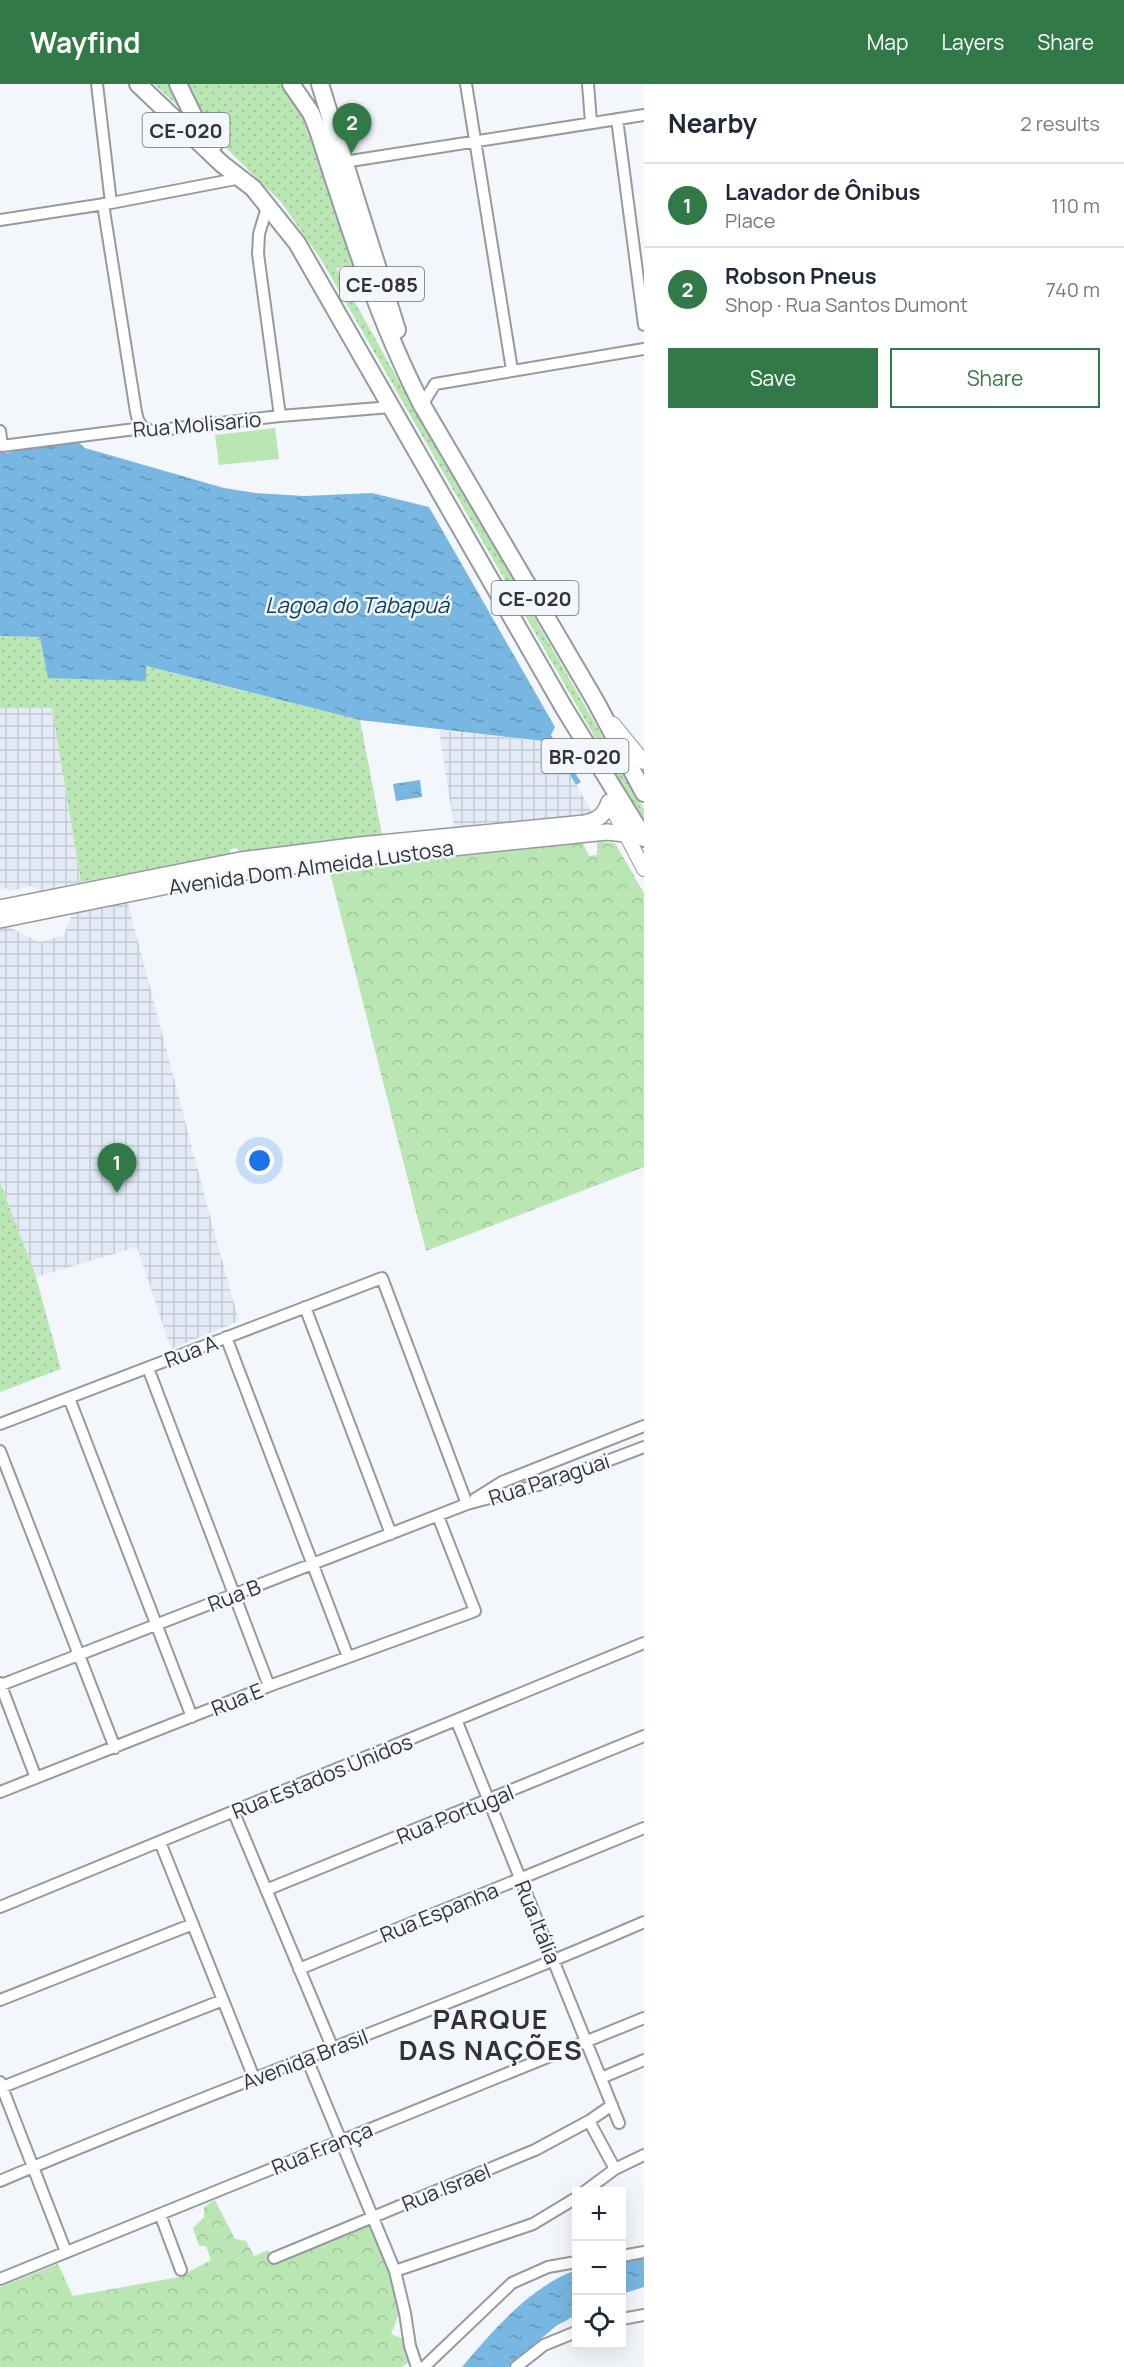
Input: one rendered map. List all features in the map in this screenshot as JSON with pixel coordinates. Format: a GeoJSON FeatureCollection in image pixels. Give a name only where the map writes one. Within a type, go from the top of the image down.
{"type":"FeatureCollection","features":[{"type":"Feature","properties":{"kind":"highway","name":"CE-020"},"geometry":{"type":"LineString","coordinates":[[138,84],[222,164],[238,175],[268,204],[309,262],[564,708],[644,838]]}},
{"type":"Feature","properties":{"kind":"highway"},"geometry":{"type":"LineString","coordinates":[[178,84],[197,123],[232,164],[238,175]]}},
{"type":"Feature","properties":{"kind":"highway","name":"CE-020"},"geometry":{"type":"LineString","coordinates":[[291,84],[303,100],[314,122],[373,297],[397,356],[422,405],[596,702],[644,793]]}},
{"type":"Feature","properties":{"kind":"highway","name":"CE-085"},"geometry":{"type":"LineString","coordinates":[[320,84],[422,405]]}},
{"type":"Feature","properties":{"kind":"highway","name":"BR-020"},"geometry":{"type":"LineString","coordinates":[[564,708],[571,731],[609,802]]}},
{"type":"Feature","properties":{"kind":"main road"},"geometry":{"type":"LineString","coordinates":[[596,702],[644,762]]}},
{"type":"Feature","properties":{"kind":"main road"},"geometry":{"type":"LineString","coordinates":[[586,829],[605,813],[609,802]]}},
{"type":"Feature","properties":{"kind":"main road","name":"BR-020"},"geometry":{"type":"LineString","coordinates":[[609,802],[644,869]]}},
{"type":"Feature","properties":{"kind":"main road","name":"Avenida Dom Almeida Lustosa"},"geometry":{"type":"LineString","coordinates":[[0,920],[51,903],[240,860],[586,829],[625,834]]}},
{"type":"Feature","properties":{"kind":"main road","name":"Avenida Dom Almeida Lustosa"},"geometry":{"type":"LineString","coordinates":[[0,908],[51,903]]}},
{"type":"Feature","properties":{"kind":"street"},"geometry":{"type":"LineString","coordinates":[[97,84],[107,204],[138,420],[143,428]]}},
{"type":"Feature","properties":{"kind":"street"},"geometry":{"type":"LineString","coordinates":[[466,84],[512,370]]}},
{"type":"Feature","properties":{"kind":"street"},"geometry":{"type":"LineString","coordinates":[[588,84],[591,122]]}},
{"type":"Feature","properties":{"kind":"street"},"geometry":{"type":"LineString","coordinates":[[344,162],[644,115]]}},
{"type":"Feature","properties":{"kind":"street"},"geometry":{"type":"LineString","coordinates":[[616,119],[640,266],[644,325]]}},
{"type":"Feature","properties":{"kind":"street"},"geometry":{"type":"LineString","coordinates":[[0,220],[107,204],[238,175]]}},
{"type":"Feature","properties":{"kind":"street"},"geometry":{"type":"LineString","coordinates":[[268,204],[259,234],[258,254],[279,416]]}},
{"type":"Feature","properties":{"kind":"street"},"geometry":{"type":"LineString","coordinates":[[422,405],[435,384],[644,349]]}},
{"type":"Feature","properties":{"kind":"street","name":"Rua Molisario"},"geometry":{"type":"LineString","coordinates":[[0,431],[2,446],[143,428],[152,431],[279,416],[391,407]]}},
{"type":"Feature","properties":{"kind":"street","name":"Rua A"},"geometry":{"type":"LineString","coordinates":[[0,1424],[382,1278],[467,1504]]}},
{"type":"Feature","properties":{"kind":"street"},"geometry":{"type":"LineString","coordinates":[[305,1307],[391,1534]]}},
{"type":"Feature","properties":{"kind":"street"},"geometry":{"type":"LineString","coordinates":[[226,1337],[348,1657]]}},
{"type":"Feature","properties":{"kind":"street"},"geometry":{"type":"LineString","coordinates":[[148,1368],[269,1686]]}},
{"type":"Feature","properties":{"kind":"street"},"geometry":{"type":"LineString","coordinates":[[69,1398],[192,1717]]}},
{"type":"Feature","properties":{"kind":"street","name":"Rua Paraguai"},"geometry":{"type":"LineString","coordinates":[[467,1504],[502,1482],[644,1426]]}},
{"type":"Feature","properties":{"kind":"street","name":"Rua Paraguai"},"geometry":{"type":"LineString","coordinates":[[467,1504],[557,1480],[644,1447]]}},
{"type":"Feature","properties":{"kind":"street"},"geometry":{"type":"LineString","coordinates":[[0,1451],[115,1748]]}},
{"type":"Feature","properties":{"kind":"street","name":"Rua B"},"geometry":{"type":"LineString","coordinates":[[0,1684],[467,1504]]}},
{"type":"Feature","properties":{"kind":"street","name":"Rua E"},"geometry":{"type":"LineString","coordinates":[[0,1792],[269,1686],[475,1611],[438,1516]]}},
{"type":"Feature","properties":{"kind":"street","name":"Rua Estados Unidos"},"geometry":{"type":"LineString","coordinates":[[0,1907],[457,1722],[644,1643]]}},
{"type":"Feature","properties":{"kind":"street"},"geometry":{"type":"LineString","coordinates":[[0,1684],[36,1778]]}},
{"type":"Feature","properties":{"kind":"street","name":"Rua Itália"},"geometry":{"type":"LineString","coordinates":[[457,1722],[619,2123]]}},
{"type":"Feature","properties":{"kind":"street","name":"Rua Portugal"},"geometry":{"type":"LineString","coordinates":[[266,1890],[644,1737]]}},
{"type":"Feature","properties":{"kind":"street"},"geometry":{"type":"LineString","coordinates":[[234,1812],[333,2049]]}},
{"type":"Feature","properties":{"kind":"street","name":"Rua Espanha"},"geometry":{"type":"LineString","coordinates":[[299,1969],[644,1828]]}},
{"type":"Feature","properties":{"kind":"street"},"geometry":{"type":"LineString","coordinates":[[160,1842],[254,2078]]}},
{"type":"Feature","properties":{"kind":"street","name":"Avenida Brasil"},"geometry":{"type":"LineString","coordinates":[[0,2181],[254,2078],[554,1961],[644,1922]]}},
{"type":"Feature","properties":{"kind":"street"},"geometry":{"type":"LineString","coordinates":[[0,2000],[193,1924]]}},
{"type":"Feature","properties":{"kind":"street"},"geometry":{"type":"LineString","coordinates":[[66,2252],[1,2085],[223,2000]]}},
{"type":"Feature","properties":{"kind":"street","name":"Rua França"},"geometry":{"type":"LineString","coordinates":[[0,2279],[644,2018]]}},
{"type":"Feature","properties":{"kind":"street"},"geometry":{"type":"LineString","coordinates":[[307,2059],[394,2271],[405,2313],[410,2346],[417,2367]]}},
{"type":"Feature","properties":{"kind":"street"},"geometry":{"type":"LineString","coordinates":[[601,2078],[644,2060]]}},
{"type":"Feature","properties":{"kind":"street","name":"Rua Israel"},"geometry":{"type":"LineString","coordinates":[[274,2258],[535,2150],[589,2121],[612,2104]]}},
{"type":"Feature","properties":{"kind":"street"},"geometry":{"type":"LineString","coordinates":[[589,2121],[615,2169]]}},
{"type":"Feature","properties":{"kind":"street"},"geometry":{"type":"LineString","coordinates":[[591,2187],[615,2169],[644,2155]]}},
{"type":"Feature","properties":{"kind":"street"},"geometry":{"type":"LineString","coordinates":[[394,2271],[533,2224],[572,2200]]}},
{"type":"Feature","properties":{"kind":"street"},"geometry":{"type":"LineString","coordinates":[[160,2214],[181,2270]]}},
{"type":"Feature","properties":{"kind":"street"},"geometry":{"type":"LineString","coordinates":[[626,2255],[644,2252]]}},
{"type":"Feature","properties":{"kind":"street"},"geometry":{"type":"LineString","coordinates":[[424,2367],[512,2283],[548,2267],[572,2263]]}},
{"type":"Feature","properties":{"kind":"street"},"geometry":{"type":"LineString","coordinates":[[626,2318],[644,2315]]}},
{"type":"Feature","properties":{"kind":"street"},"geometry":{"type":"LineString","coordinates":[[516,2367],[544,2345],[572,2334]]}},
{"type":"Feature","properties":{"kind":"shaded area"},"geometry":{"type":"Polygon","coordinates":[[[52,707],[81,882],[38,891],[32,886],[8,891],[6,888],[0,889],[0,708],[52,707]]]}},
{"type":"Feature","properties":{"kind":"shaded area"},"geometry":{"type":"Polygon","coordinates":[[[439,730],[552,742],[593,814],[496,824],[490,822],[454,828],[439,730]]]}},
{"type":"Feature","properties":{"kind":"shaded area"},"geometry":{"type":"Polygon","coordinates":[[[128,903],[239,1321],[171,1349],[137,1247],[36,1277],[0,1182],[0,929],[9,927],[39,942],[64,935],[72,914],[128,903]]]}},
{"type":"Feature","properties":{"kind":"green space"},"geometry":{"type":"Polygon","coordinates":[[[154,84],[172,84],[180,108],[154,84]]]}},
{"type":"Feature","properties":{"kind":"green space"},"geometry":{"type":"Polygon","coordinates":[[[185,84],[283,84],[307,121],[366,294],[356,287],[343,266],[336,268],[644,809],[644,823],[322,261],[281,202],[218,140],[203,121],[185,84]]]}},
{"type":"Feature","properties":{"kind":"green space"},"geometry":{"type":"Polygon","coordinates":[[[275,428],[279,459],[219,465],[215,435],[275,428]]]}},
{"type":"Feature","properties":{"kind":"green space"},"geometry":{"type":"Polygon","coordinates":[[[0,636],[40,637],[146,681],[145,666],[360,720],[382,835],[240,852],[237,848],[231,849],[229,854],[81,882],[52,708],[0,708],[0,636]]]}},
{"type":"Feature","properties":{"kind":"green space"},"geometry":{"type":"Polygon","coordinates":[[[597,841],[615,843],[644,893],[644,1167],[426,1251],[329,869],[583,843],[589,856],[597,855],[597,841]]]}},
{"type":"Feature","properties":{"kind":"green space"},"geometry":{"type":"Polygon","coordinates":[[[0,1182],[36,1277],[61,1369],[0,1392],[0,1182]]]}},
{"type":"Feature","properties":{"kind":"green space"},"geometry":{"type":"Polygon","coordinates":[[[215,2200],[235,2239],[246,2241],[254,2256],[268,2250],[276,2263],[370,2225],[388,2265],[401,2308],[391,2334],[404,2339],[411,2361],[401,2367],[0,2367],[0,2287],[58,2264],[73,2296],[179,2277],[211,2260],[206,2246],[199,2246],[193,2228],[204,2217],[204,2207],[215,2200]]]}},
{"type":"Feature","properties":{"kind":"water","name":"Lagoa do Tabapuá"},"geometry":{"type":"Polygon","coordinates":[[[78,442],[85,448],[224,488],[255,493],[304,496],[372,493],[429,507],[555,727],[551,735],[581,782],[576,785],[552,742],[360,720],[146,666],[146,681],[48,678],[40,637],[0,636],[0,452],[7,453],[46,444],[78,442]]]}},
{"type":"Feature","properties":{"kind":"water"},"geometry":{"type":"Polygon","coordinates":[[[420,780],[422,797],[396,801],[393,784],[420,780]]]}},
{"type":"Feature","properties":{"kind":"water"},"geometry":{"type":"Polygon","coordinates":[[[644,2258],[644,2287],[626,2293],[626,2260],[644,2258]]]}},
{"type":"Feature","properties":{"kind":"water"},"geometry":{"type":"Polygon","coordinates":[[[572,2272],[572,2317],[556,2326],[508,2367],[462,2367],[513,2311],[559,2277],[572,2272]]]}},
{"type":"Feature","properties":{"kind":"place","name":"Robson Pneus"},"geometry":{"type":"Point","coordinates":[352,153]}},
{"type":"Feature","properties":{"kind":"place","name":"Lavador de Ônibus"},"geometry":{"type":"Point","coordinates":[117,1193]}},
{"type":"Feature","properties":{"kind":"district","name":"PARQUE DAS NAÇÕES"},"geometry":{"type":"Point","coordinates":[491,2034]}}]}
